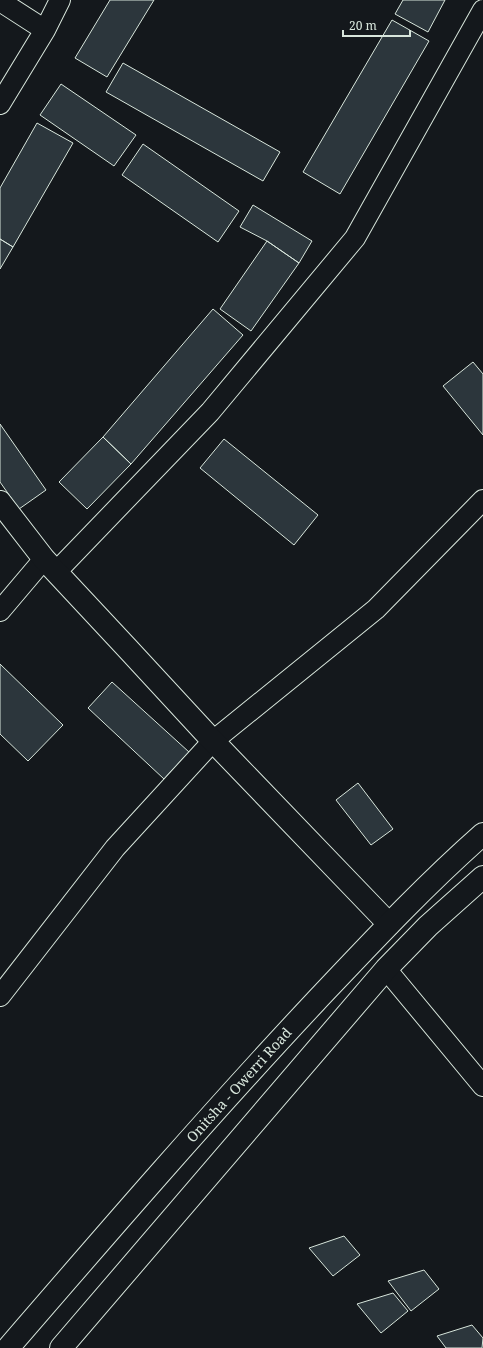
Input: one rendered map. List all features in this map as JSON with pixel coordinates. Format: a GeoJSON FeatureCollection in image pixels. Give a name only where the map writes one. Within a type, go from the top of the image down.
{"type":"FeatureCollection","features":[{"type":"Feature","properties":{"kind":"main road"},"geometry":{"type":"LineString","coordinates":[[0,502],[50,566],[213,741],[388,924]]}},
{"type":"Feature","properties":{"kind":"main road","name":"Onitsha - Owerri Road"},"geometry":{"type":"LineString","coordinates":[[8,1348],[200,1127],[388,924],[483,834]]}},
{"type":"Feature","properties":{"kind":"main road"},"geometry":{"type":"LineString","coordinates":[[60,1348],[386,969],[428,926],[483,877]]}},
{"type":"Feature","properties":{"kind":"street"},"geometry":{"type":"LineString","coordinates":[[0,104],[45,30],[60,0]]}},
{"type":"Feature","properties":{"kind":"street"},"geometry":{"type":"LineString","coordinates":[[0,1],[45,30]]}},
{"type":"Feature","properties":{"kind":"street"},"geometry":{"type":"LineString","coordinates":[[0,611],[50,566],[210,412],[355,238],[483,10]]}},
{"type":"Feature","properties":{"kind":"street"},"geometry":{"type":"LineString","coordinates":[[0,996],[115,848],[213,741],[376,608],[483,500]]}},
{"type":"Feature","properties":{"kind":"street"},"geometry":{"type":"LineString","coordinates":[[386,969],[483,1086]]}},
{"type":"Feature","properties":{"kind":"street"},"geometry":{"type":"LineString","coordinates":[[0,1341],[8,1348]]}},
{"type":"Feature","properties":{"kind":"building"},"geometry":{"type":"Polygon","coordinates":[[[110,0],[154,0],[107,77],[75,58],[110,0]]]}},
{"type":"Feature","properties":{"kind":"building"},"geometry":{"type":"Polygon","coordinates":[[[403,0],[445,0],[428,32],[395,14],[403,0]]]}},
{"type":"Feature","properties":{"kind":"building"},"geometry":{"type":"Polygon","coordinates":[[[392,20],[429,41],[340,194],[303,172],[392,20]]]}},
{"type":"Feature","properties":{"kind":"building"},"geometry":{"type":"Polygon","coordinates":[[[123,63],[280,152],[263,181],[106,92],[123,63]]]}},
{"type":"Feature","properties":{"kind":"building"},"geometry":{"type":"Polygon","coordinates":[[[61,84],[136,135],[114,166],[40,115],[61,84]]]}},
{"type":"Feature","properties":{"kind":"building"},"geometry":{"type":"Polygon","coordinates":[[[37,123],[73,143],[13,247],[0,239],[0,188],[37,123]]]}},
{"type":"Feature","properties":{"kind":"building"},"geometry":{"type":"Polygon","coordinates":[[[143,144],[239,211],[218,242],[122,175],[143,144]]]}},
{"type":"Feature","properties":{"kind":"building"},"geometry":{"type":"Polygon","coordinates":[[[253,205],[312,241],[299,263],[267,241],[240,227],[253,205]]]}},
{"type":"Feature","properties":{"kind":"building"},"geometry":{"type":"Polygon","coordinates":[[[0,239],[13,247],[0,269],[0,239]]]}},
{"type":"Feature","properties":{"kind":"building"},"geometry":{"type":"Polygon","coordinates":[[[267,241],[299,263],[251,331],[220,309],[267,241]]]}},
{"type":"Feature","properties":{"kind":"building"},"geometry":{"type":"Polygon","coordinates":[[[213,309],[243,335],[131,464],[103,437],[213,309]]]}},
{"type":"Feature","properties":{"kind":"building"},"geometry":{"type":"Polygon","coordinates":[[[473,362],[483,374],[483,435],[443,386],[473,362]]]}},
{"type":"Feature","properties":{"kind":"building"},"geometry":{"type":"Polygon","coordinates":[[[0,424],[46,490],[19,509],[0,482],[0,424]]]}},
{"type":"Feature","properties":{"kind":"building"},"geometry":{"type":"Polygon","coordinates":[[[103,437],[131,464],[87,509],[59,482],[103,437]]]}},
{"type":"Feature","properties":{"kind":"building"},"geometry":{"type":"Polygon","coordinates":[[[224,439],[318,515],[294,545],[200,468],[224,439]]]}},
{"type":"Feature","properties":{"kind":"building"},"geometry":{"type":"Polygon","coordinates":[[[0,664],[63,725],[28,761],[0,734],[0,664]]]}},
{"type":"Feature","properties":{"kind":"building"},"geometry":{"type":"Polygon","coordinates":[[[112,682],[189,752],[164,779],[88,708],[112,682]]]}},
{"type":"Feature","properties":{"kind":"building"},"geometry":{"type":"Polygon","coordinates":[[[358,783],[393,829],[371,845],[336,800],[358,783]]]}},
{"type":"Feature","properties":{"kind":"building"},"geometry":{"type":"Polygon","coordinates":[[[344,1236],[360,1255],[333,1276],[309,1248],[344,1236]]]}},
{"type":"Feature","properties":{"kind":"building"},"geometry":{"type":"Polygon","coordinates":[[[424,1270],[439,1289],[411,1311],[388,1281],[424,1270]]]}},
{"type":"Feature","properties":{"kind":"building"},"geometry":{"type":"Polygon","coordinates":[[[393,1293],[408,1311],[381,1333],[357,1304],[393,1293]]]}},
{"type":"Feature","properties":{"kind":"building"},"geometry":{"type":"Polygon","coordinates":[[[472,1325],[483,1338],[482,1348],[446,1348],[437,1336],[472,1325]]]}}]}
